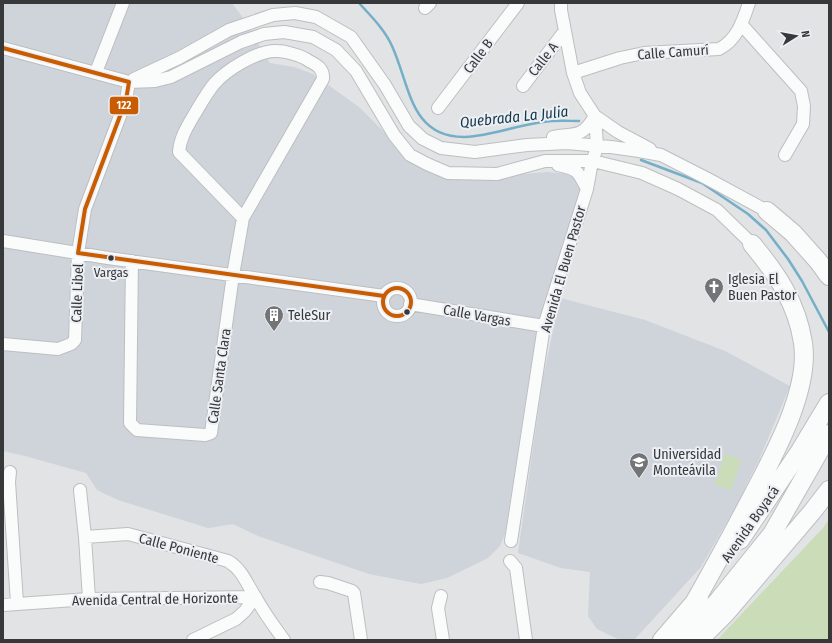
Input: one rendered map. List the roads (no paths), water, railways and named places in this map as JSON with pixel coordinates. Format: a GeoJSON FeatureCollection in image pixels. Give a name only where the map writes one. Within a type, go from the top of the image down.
{"type":"FeatureCollection","features":[{"type":"Feature","properties":{"kind":"highway"},"geometry":{"type":"LineString","coordinates":[[766,211],[793,233],[829,276]]}},
{"type":"Feature","properties":{"kind":"highway"},"geometry":{"type":"LineString","coordinates":[[693,605],[733,533],[774,454],[799,388],[803,366],[803,343],[794,311],[783,285],[768,262],[752,244]]}},
{"type":"Feature","properties":{"kind":"highway","name":"Avenida Boyacá"},"geometry":{"type":"LineString","coordinates":[[662,640],[693,605],[754,520],[800,451],[829,403]]}},
{"type":"Feature","properties":{"kind":"highway","name":"Avenida Boyacá"},"geometry":{"type":"LineString","coordinates":[[682,640],[718,601],[772,534],[829,434]]}},
{"type":"Feature","properties":{"kind":"highway"},"geometry":{"type":"LineString","coordinates":[[699,640],[735,602],[829,490]]}},
{"type":"Feature","properties":{"kind":"street"},"geometry":{"type":"LineString","coordinates":[[96,72],[124,3]]}},
{"type":"Feature","properties":{"kind":"street","name":"Calle B"},"geometry":{"type":"LineString","coordinates":[[438,108],[518,3]]}},
{"type":"Feature","properties":{"kind":"street","name":"Avenida El Buen Pastor"},"geometry":{"type":"LineString","coordinates":[[511,541],[544,326],[587,189],[597,146],[595,116],[580,93],[573,73],[564,32],[561,3]]}},
{"type":"Feature","properties":{"kind":"street","name":"Calle Camurí"},"geometry":{"type":"LineString","coordinates":[[573,73],[620,58],[644,53],[719,49],[732,40],[742,24],[749,3]]}},
{"type":"Feature","properties":{"kind":"street"},"geometry":{"type":"LineString","coordinates":[[129,82],[179,58],[229,30],[273,15],[295,13],[316,17],[351,37],[385,85],[409,126],[423,139],[441,148],[475,152],[528,144],[554,137],[581,133],[589,126],[595,116],[618,132],[766,211]]}},
{"type":"Feature","properties":{"kind":"street"},"geometry":{"type":"LineString","coordinates":[[742,24],[801,91],[804,106],[803,124],[784,155]]}},
{"type":"Feature","properties":{"kind":"street"},"geometry":{"type":"LineString","coordinates":[[3,48],[129,82],[155,81],[171,78],[241,42],[264,34],[284,32],[313,37],[336,50],[356,71],[394,135],[410,155],[427,164],[448,173],[497,174],[545,162],[593,161],[642,173],[678,189],[717,210],[752,244]]}},
{"type":"Feature","properties":{"kind":"street","name":"Calle A"},"geometry":{"type":"LineString","coordinates":[[523,86],[564,32]]}},
{"type":"Feature","properties":{"kind":"street","name":"Calle Santa Clara"},"geometry":{"type":"LineString","coordinates":[[132,261],[130,423],[137,430],[205,435],[211,433],[233,275],[243,218],[323,79],[322,70],[305,58],[278,51],[260,54],[242,62],[214,84],[185,130],[179,145],[179,152],[243,218]]}},
{"type":"Feature","properties":{"kind":"street","name":"Calle Libel"},"geometry":{"type":"LineString","coordinates":[[3,344],[58,349],[71,344],[74,340],[76,333],[78,253],[85,208],[126,100],[129,82]]}},
{"type":"Feature","properties":{"kind":"street"},"geometry":{"type":"LineString","coordinates":[[528,144],[567,143],[661,155]]}},
{"type":"Feature","properties":{"kind":"street"},"geometry":{"type":"LineString","coordinates":[[545,162],[571,168],[576,171],[580,174],[587,189]]}},
{"type":"Feature","properties":{"kind":"street"},"geometry":{"type":"LineString","coordinates":[[3,241],[132,261],[384,296]]}},
{"type":"Feature","properties":{"kind":"street"},"geometry":{"type":"LineString","coordinates":[[394,288],[402,289],[408,295],[410,304],[407,311],[404,313],[396,315],[392,314],[388,312],[383,305],[384,296],[394,288]]}},
{"type":"Feature","properties":{"kind":"street","name":"Calle Vargas"},"geometry":{"type":"LineString","coordinates":[[410,304],[544,326]]}},
{"type":"Feature","properties":{"kind":"street"},"geometry":{"type":"LineString","coordinates":[[10,472],[9,482],[17,603]]}},
{"type":"Feature","properties":{"kind":"street"},"geometry":{"type":"LineString","coordinates":[[80,490],[89,599]]}},
{"type":"Feature","properties":{"kind":"street","name":"Calle Poniente"},"geometry":{"type":"LineString","coordinates":[[85,537],[128,534],[228,561],[241,573],[255,597]]}},
{"type":"Feature","properties":{"kind":"street"},"geometry":{"type":"LineString","coordinates":[[510,561],[516,568],[526,640]]}},
{"type":"Feature","properties":{"kind":"street"},"geometry":{"type":"LineString","coordinates":[[320,582],[334,585],[354,593],[361,640]]}},
{"type":"Feature","properties":{"kind":"street"},"geometry":{"type":"LineString","coordinates":[[441,596],[438,608],[442,640]]}},
{"type":"Feature","properties":{"kind":"street"},"geometry":{"type":"LineString","coordinates":[[193,640],[236,619],[255,597]]}},
{"type":"Feature","properties":{"kind":"street","name":"Avenida Central de Horizonte"},"geometry":{"type":"LineString","coordinates":[[3,605],[89,599],[255,597],[284,640]]}},
{"type":"Feature","properties":{"kind":"waterway","name":"Quebrada La Julia"},"geometry":{"type":"LineString","coordinates":[[359,3],[386,34],[415,106],[422,119],[433,129],[447,135],[465,137],[485,135],[524,125],[543,122],[579,121]]}},
{"type":"Feature","properties":{"kind":"waterway","name":"Quebrada La Julia"},"geometry":{"type":"LineString","coordinates":[[641,160],[702,183],[748,214],[766,230],[788,259],[802,281],[829,332]]}},
{"type":"Feature","properties":{"kind":"place","name":"Vargas"},"geometry":{"type":"Point","coordinates":[111,258]}},
{"type":"Feature","properties":{"kind":"place","name":"Iglesia El Buen Pastor"},"geometry":{"type":"Point","coordinates":[714,304]}},
{"type":"Feature","properties":{"kind":"place","name":"TeleSur"},"geometry":{"type":"Point","coordinates":[274,332]}},
{"type":"Feature","properties":{"kind":"place","name":"Universidad Monteávila"},"geometry":{"type":"Point","coordinates":[639,479]}}]}
